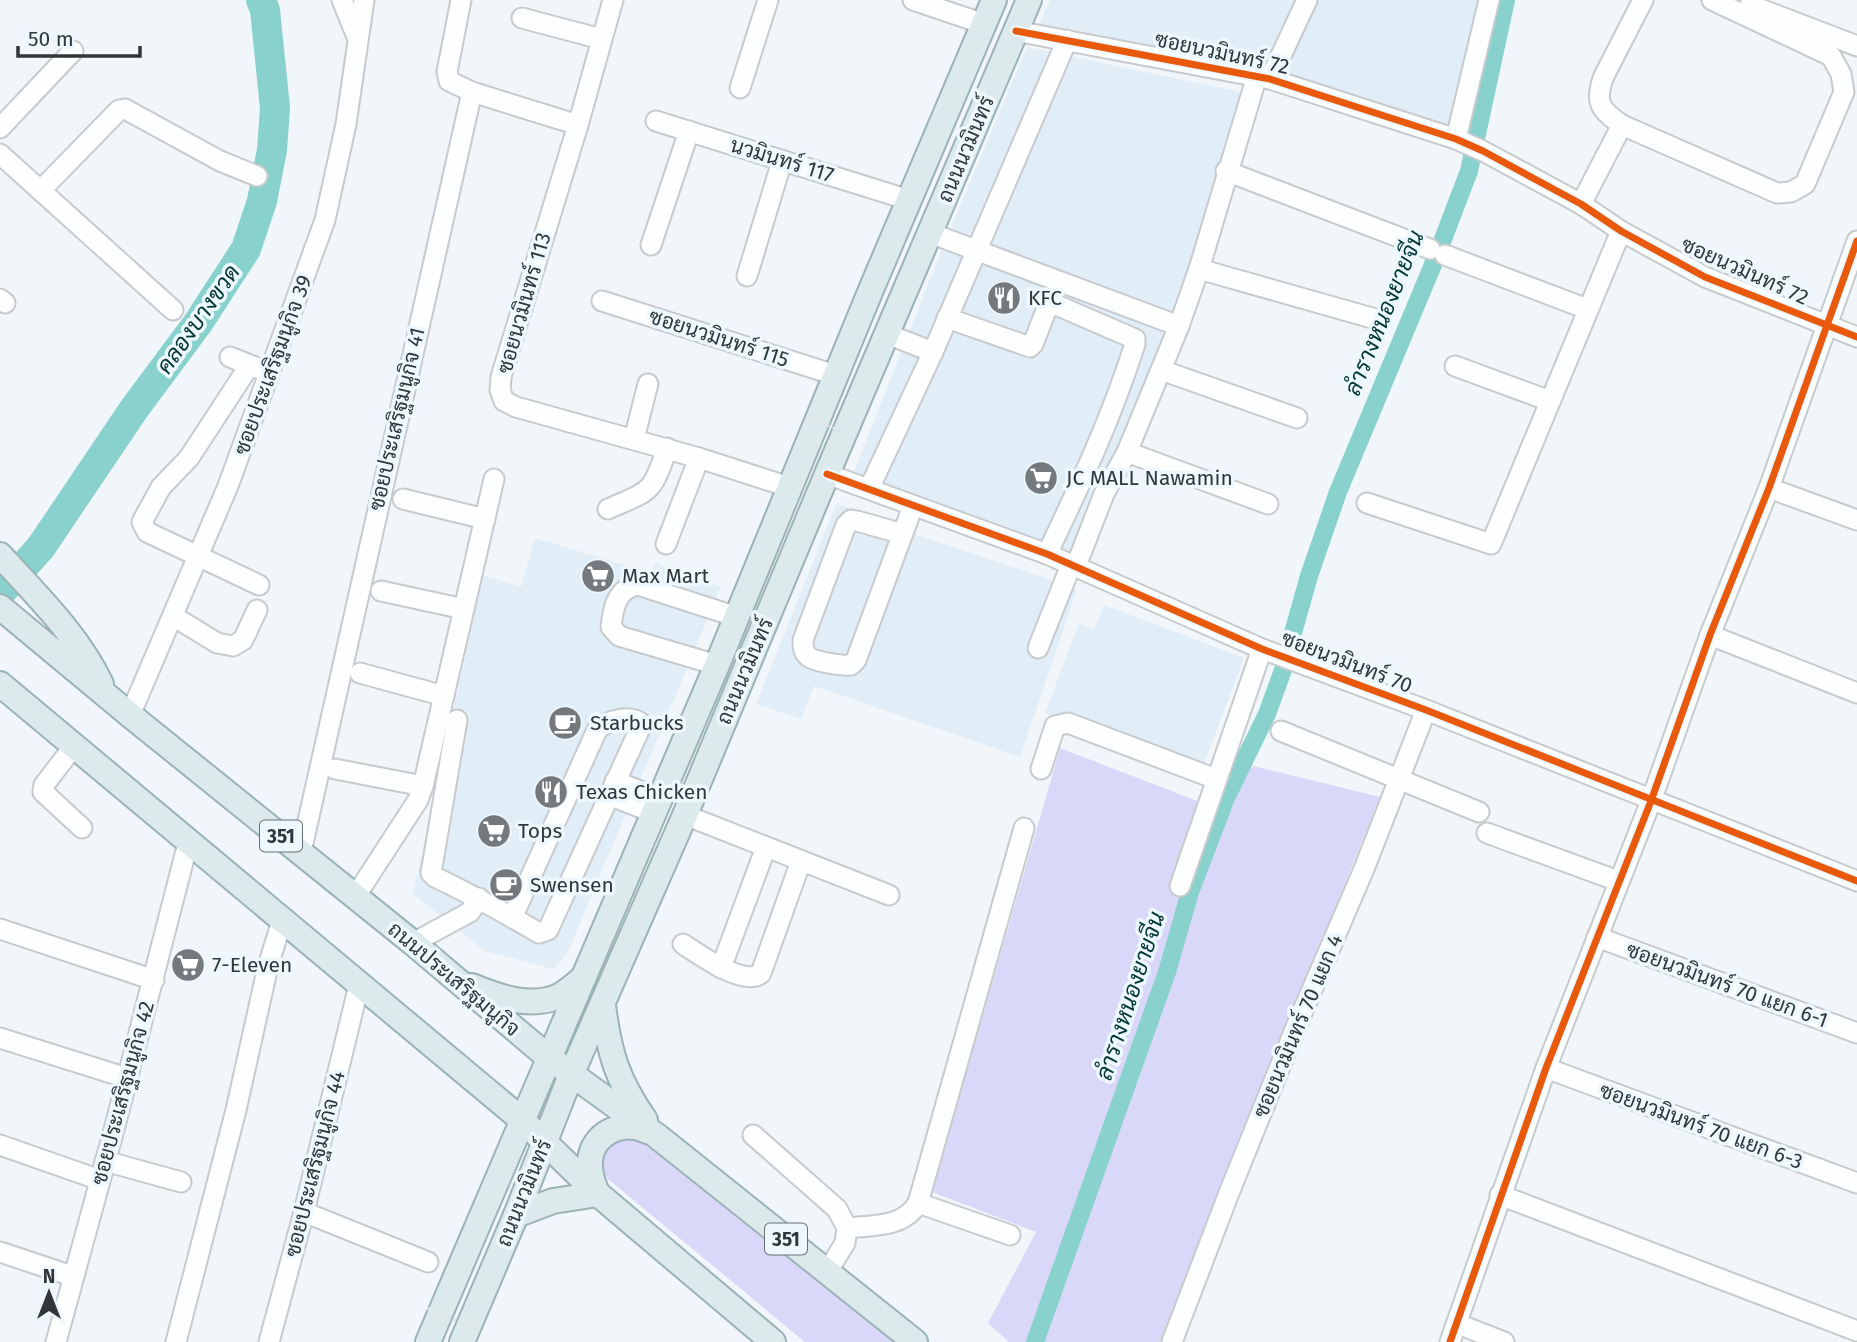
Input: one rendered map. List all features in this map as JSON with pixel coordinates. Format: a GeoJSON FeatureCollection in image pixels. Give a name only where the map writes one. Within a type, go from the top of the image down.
{"type":"FeatureCollection","features":[{"type":"Feature","properties":{"kind":"main road","name":"ถนนนวมินทร์"},"geometry":{"type":"LineString","coordinates":[[428,1342],[717,665],[835,375],[994,0]]}},
{"type":"Feature","properties":{"kind":"main road","name":"ถนนนวมินทร์"},"geometry":{"type":"LineString","coordinates":[[470,1336],[571,1075],[685,816],[1029,0]]}},
{"type":"Feature","properties":{"kind":"main road"},"geometry":{"type":"LineString","coordinates":[[0,555],[78,644],[106,694]]}},
{"type":"Feature","properties":{"kind":"main road","name":"ถนนประเสริฐมนูกิจ"},"geometry":{"type":"LineString","coordinates":[[0,607],[456,978],[548,1057],[657,1136],[915,1342]]}},
{"type":"Feature","properties":{"kind":"main road"},"geometry":{"type":"LineString","coordinates":[[1,687],[522,1120],[598,1194],[773,1342]]}},
{"type":"Feature","properties":{"kind":"main road"},"geometry":{"type":"LineString","coordinates":[[456,978],[512,1000],[536,1001],[558,996],[584,977]]}},
{"type":"Feature","properties":{"kind":"main road"},"geometry":{"type":"LineString","coordinates":[[603,1004],[608,1042],[617,1075],[628,1096],[657,1136]]}},
{"type":"Feature","properties":{"kind":"main road"},"geometry":{"type":"LineString","coordinates":[[598,1194],[591,1177],[590,1160],[597,1140],[615,1128],[636,1126],[657,1136]]}},
{"type":"Feature","properties":{"kind":"main road"},"geometry":{"type":"LineString","coordinates":[[516,1215],[553,1201],[598,1194]]}},
{"type":"Feature","properties":{"kind":"street"},"geometry":{"type":"LineString","coordinates":[[342,0],[357,37]]}},
{"type":"Feature","properties":{"kind":"street","name":"ซอยประเสริฐมนูกิจ 39"},"geometry":{"type":"LineString","coordinates":[[130,715],[198,556],[271,372],[325,220],[346,124],[364,0]]}},
{"type":"Feature","properties":{"kind":"street"},"geometry":{"type":"LineString","coordinates":[[461,0],[447,72],[449,81],[472,92],[578,125]]}},
{"type":"Feature","properties":{"kind":"street","name":"ซอยนวมินทร์ 113"},"geometry":{"type":"LineString","coordinates":[[612,0],[578,125],[501,377],[500,390],[504,401],[516,407],[699,458],[789,487]]}},
{"type":"Feature","properties":{"kind":"street"},"geometry":{"type":"LineString","coordinates":[[740,88],[768,0]]}},
{"type":"Feature","properties":{"kind":"street"},"geometry":{"type":"LineString","coordinates":[[913,0],[984,24]]}},
{"type":"Feature","properties":{"kind":"street"},"geometry":{"type":"LineString","coordinates":[[1038,648],[1104,494],[1127,452],[1179,326],[1199,269],[1226,171],[1263,77],[1307,0]]}},
{"type":"Feature","properties":{"kind":"street"},"geometry":{"type":"LineString","coordinates":[[1469,144],[1489,0]]}},
{"type":"Feature","properties":{"kind":"street"},"geometry":{"type":"LineString","coordinates":[[1643,0],[1599,88],[1600,106],[1608,116],[1622,125],[1777,193],[1791,192],[1805,184],[1844,92],[1841,74],[1831,56],[1712,0]]}},
{"type":"Feature","properties":{"kind":"street"},"geometry":{"type":"LineString","coordinates":[[1741,1],[1857,46]]}},
{"type":"Feature","properties":{"kind":"street"},"geometry":{"type":"LineString","coordinates":[[522,18],[601,39]]}},
{"type":"Feature","properties":{"kind":"street","name":"ซอยนวมินทร์ 72"},"geometry":{"type":"LineString","coordinates":[[1016,31],[1263,77],[1469,144],[1581,204],[1620,231],[1705,277],[1857,337]]}},
{"type":"Feature","properties":{"kind":"street"},"geometry":{"type":"LineString","coordinates":[[869,489],[933,352],[1067,40]]}},
{"type":"Feature","properties":{"kind":"street"},"geometry":{"type":"LineString","coordinates":[[0,128],[73,51]]}},
{"type":"Feature","properties":{"kind":"street","name":"ซอยประเสริฐมนูกิจ 41"},"geometry":{"type":"LineString","coordinates":[[301,852],[472,92]]}},
{"type":"Feature","properties":{"kind":"street"},"geometry":{"type":"LineString","coordinates":[[41,189],[119,110],[125,109],[220,161],[257,176]]}},
{"type":"Feature","properties":{"kind":"street","name":"นวมินทร์ 117"},"geometry":{"type":"LineString","coordinates":[[656,121],[909,200]]}},
{"type":"Feature","properties":{"kind":"street"},"geometry":{"type":"LineString","coordinates":[[1581,204],[1622,125]]}},
{"type":"Feature","properties":{"kind":"street"},"geometry":{"type":"LineString","coordinates":[[651,245],[689,131]]}},
{"type":"Feature","properties":{"kind":"street"},"geometry":{"type":"LineString","coordinates":[[0,154],[173,310]]}},
{"type":"Feature","properties":{"kind":"street"},"geometry":{"type":"LineString","coordinates":[[747,276],[782,161]]}},
{"type":"Feature","properties":{"kind":"street"},"geometry":{"type":"LineString","coordinates":[[1226,171],[1587,309]]}},
{"type":"Feature","properties":{"kind":"street"},"geometry":{"type":"LineString","coordinates":[[1367,503],[1491,544],[1620,231]]}},
{"type":"Feature","properties":{"kind":"street"},"geometry":{"type":"LineString","coordinates":[[930,233],[1179,326]]}},
{"type":"Feature","properties":{"kind":"street"},"geometry":{"type":"LineString","coordinates":[[1504,1342],[1454,1333],[1546,1068],[1651,801],[1710,635],[1769,488],[1857,241]]}},
{"type":"Feature","properties":{"kind":"street"},"geometry":{"type":"LineString","coordinates":[[1199,269],[1379,320]]}},
{"type":"Feature","properties":{"kind":"street","name":"ซอยนวมินทร์ 115"},"geometry":{"type":"LineString","coordinates":[[602,301],[835,375]]}},
{"type":"Feature","properties":{"kind":"street"},"geometry":{"type":"LineString","coordinates":[[947,318],[1030,348],[1047,308],[1054,304],[1135,339],[1102,437],[1047,554]]}},
{"type":"Feature","properties":{"kind":"street"},"geometry":{"type":"LineString","coordinates":[[887,334],[933,352]]}},
{"type":"Feature","properties":{"kind":"street"},"geometry":{"type":"LineString","coordinates":[[230,357],[271,372]]}},
{"type":"Feature","properties":{"kind":"street"},"geometry":{"type":"LineString","coordinates":[[249,366],[189,458],[161,487],[143,516],[142,526],[147,532],[259,585]]}},
{"type":"Feature","properties":{"kind":"street"},"geometry":{"type":"LineString","coordinates":[[1455,366],[1550,401]]}},
{"type":"Feature","properties":{"kind":"street"},"geometry":{"type":"LineString","coordinates":[[1161,370],[1297,418]]}},
{"type":"Feature","properties":{"kind":"street"},"geometry":{"type":"LineString","coordinates":[[634,439],[648,384]]}},
{"type":"Feature","properties":{"kind":"street"},"geometry":{"type":"LineString","coordinates":[[608,509],[651,488],[657,480],[667,449]]}},
{"type":"Feature","properties":{"kind":"street"},"geometry":{"type":"LineString","coordinates":[[1127,452],[1268,504]]}},
{"type":"Feature","properties":{"kind":"street"},"geometry":{"type":"LineString","coordinates":[[666,544],[699,458]]}},
{"type":"Feature","properties":{"kind":"street","name":"ซอยนวมินทร์ 70"},"geometry":{"type":"LineString","coordinates":[[827,474],[1047,554],[1262,649],[1426,710],[1857,881]]}},
{"type":"Feature","properties":{"kind":"street"},"geometry":{"type":"LineString","coordinates":[[355,897],[418,800],[423,786],[494,479]]}},
{"type":"Feature","properties":{"kind":"street"},"geometry":{"type":"LineString","coordinates":[[1769,488],[1857,520]]}},
{"type":"Feature","properties":{"kind":"street"},"geometry":{"type":"LineString","coordinates":[[402,499],[485,519]]}},
{"type":"Feature","properties":{"kind":"street"},"geometry":{"type":"LineString","coordinates":[[903,534],[851,520],[846,525],[803,640],[802,649],[808,657],[842,666],[851,665],[856,660],[903,534],[913,506]]}},
{"type":"Feature","properties":{"kind":"street"},"geometry":{"type":"LineString","coordinates":[[717,665],[619,636],[611,627],[615,606],[628,586],[638,585],[737,617]]}},
{"type":"Feature","properties":{"kind":"street"},"geometry":{"type":"LineString","coordinates":[[381,591],[464,609]]}},
{"type":"Feature","properties":{"kind":"street"},"geometry":{"type":"LineString","coordinates":[[173,616],[217,643],[233,646],[243,640],[257,610]]}},
{"type":"Feature","properties":{"kind":"street"},"geometry":{"type":"LineString","coordinates":[[1710,635],[1857,693]]}},
{"type":"Feature","properties":{"kind":"street"},"geometry":{"type":"LineString","coordinates":[[1180,886],[1262,649]]}},
{"type":"Feature","properties":{"kind":"street"},"geometry":{"type":"LineString","coordinates":[[360,673],[444,696]]}},
{"type":"Feature","properties":{"kind":"street","name":"ซอยนวมินทร์ 70 แยก 4"},"geometry":{"type":"LineString","coordinates":[[1172,1342],[1234,1180],[1301,1014],[1364,869],[1426,710]]}},
{"type":"Feature","properties":{"kind":"street"},"geometry":{"type":"LineString","coordinates":[[457,720],[431,873],[435,877],[539,933],[548,930],[642,724],[638,720],[612,721],[597,730],[512,918]]}},
{"type":"Feature","properties":{"kind":"street"},"geometry":{"type":"LineString","coordinates":[[1041,769],[1055,726],[1068,723],[1216,779]]}},
{"type":"Feature","properties":{"kind":"street"},"geometry":{"type":"LineString","coordinates":[[1281,731],[1479,812]]}},
{"type":"Feature","properties":{"kind":"street"},"geometry":{"type":"LineString","coordinates":[[74,746],[44,785],[43,792],[82,828]]}},
{"type":"Feature","properties":{"kind":"street"},"geometry":{"type":"LineString","coordinates":[[335,769],[423,786]]}},
{"type":"Feature","properties":{"kind":"street"},"geometry":{"type":"LineString","coordinates":[[612,788],[657,806]]}},
{"type":"Feature","properties":{"kind":"street"},"geometry":{"type":"LineString","coordinates":[[685,816],[889,895]]}},
{"type":"Feature","properties":{"kind":"street"},"geometry":{"type":"LineString","coordinates":[[847,1228],[901,1221],[912,1213],[918,1203],[1024,828]]}},
{"type":"Feature","properties":{"kind":"street"},"geometry":{"type":"LineString","coordinates":[[1487,833],[1618,881]]}},
{"type":"Feature","properties":{"kind":"street","name":"ซอยประเสริฐมนูกิจ 42"},"geometry":{"type":"LineString","coordinates":[[56,1342],[154,980],[188,843]]}},
{"type":"Feature","properties":{"kind":"street"},"geometry":{"type":"LineString","coordinates":[[722,968],[766,847]]}},
{"type":"Feature","properties":{"kind":"street"},"geometry":{"type":"LineString","coordinates":[[682,944],[722,968],[752,978],[761,973],[801,861]]}},
{"type":"Feature","properties":{"kind":"street"},"geometry":{"type":"LineString","coordinates":[[413,943],[470,912],[478,898]]}},
{"type":"Feature","properties":{"kind":"street"},"geometry":{"type":"LineString","coordinates":[[176,1342],[236,1110],[268,966],[282,921]]}},
{"type":"Feature","properties":{"kind":"street"},"geometry":{"type":"LineString","coordinates":[[0,929],[154,980]]}},
{"type":"Feature","properties":{"kind":"street","name":"ซอยนวมินทร์ 70 แยก 6-1"},"geometry":{"type":"LineString","coordinates":[[1597,937],[1857,1033]]}},
{"type":"Feature","properties":{"kind":"street","name":"ซอยประเสริฐมนูกิจ 44"},"geometry":{"type":"LineString","coordinates":[[269,1342],[304,1212],[359,985]]}},
{"type":"Feature","properties":{"kind":"street"},"geometry":{"type":"LineString","coordinates":[[0,1038],[127,1078]]}},
{"type":"Feature","properties":{"kind":"street","name":"ซอยนวมินทร์ 70 แยก 6-3"},"geometry":{"type":"LineString","coordinates":[[1546,1068],[1857,1183]]}},
{"type":"Feature","properties":{"kind":"street"},"geometry":{"type":"LineString","coordinates":[[753,1135],[837,1209],[847,1228],[845,1243],[827,1272]]}},
{"type":"Feature","properties":{"kind":"street"},"geometry":{"type":"LineString","coordinates":[[0,1145],[103,1170],[181,1182]]}},
{"type":"Feature","properties":{"kind":"street"},"geometry":{"type":"LineString","coordinates":[[1500,1195],[1857,1332]]}},
{"type":"Feature","properties":{"kind":"street"},"geometry":{"type":"LineString","coordinates":[[918,1203],[1010,1235]]}},
{"type":"Feature","properties":{"kind":"street"},"geometry":{"type":"LineString","coordinates":[[304,1212],[428,1262]]}},
{"type":"Feature","properties":{"kind":"street"},"geometry":{"type":"LineString","coordinates":[[0,1252],[72,1276]]}},
{"type":"Feature","properties":{"kind":"path"},"geometry":{"type":"LineString","coordinates":[[807,416],[855,438]]}},
{"type":"Feature","properties":{"kind":"path"},"geometry":{"type":"LineString","coordinates":[[427,1308],[470,1336]]}},
{"type":"Feature","properties":{"kind":"shaded area"},"geometry":{"type":"Polygon","coordinates":[[[1050,0],[1496,0],[1469,133],[1277,73],[1039,25],[1050,0]]]}},
{"type":"Feature","properties":{"kind":"shaded area"},"geometry":{"type":"Polygon","coordinates":[[[1027,47],[1245,93],[1169,327],[1072,559],[853,474],[944,244],[1027,47]]]}},
{"type":"Feature","properties":{"kind":"shaded area"},"geometry":{"type":"Polygon","coordinates":[[[837,503],[915,534],[1077,589],[1020,757],[814,686],[801,719],[756,704],[837,503]]]}},
{"type":"Feature","properties":{"kind":"shaded area"},"geometry":{"type":"Polygon","coordinates":[[[535,538],[651,573],[655,563],[721,587],[567,954],[553,969],[485,951],[413,894],[483,575],[521,587],[535,538]]]}},
{"type":"Feature","properties":{"kind":"shaded area"},"geometry":{"type":"Polygon","coordinates":[[[1104,605],[1244,658],[1201,772],[1045,713],[1079,623],[1094,629],[1104,605]]]}},
{"type":"Feature","properties":{"kind":"shaded area"},"geometry":{"type":"Polygon","coordinates":[[[1060,748],[1197,801],[1254,766],[1380,797],[1160,1342],[1009,1342],[988,1323],[1036,1232],[932,1192],[1060,748]]]}},
{"type":"Feature","properties":{"kind":"shaded area"},"geometry":{"type":"Polygon","coordinates":[[[637,1133],[904,1342],[805,1342],[602,1174],[600,1153],[606,1145],[637,1133]]]}},
{"type":"Feature","properties":{"kind":"waterway","name":"คลองบางขวด"},"geometry":{"type":"LineString","coordinates":[[0,593],[41,547],[134,409],[198,323],[246,249],[262,201],[272,150],[275,108],[265,10],[261,0]]}},
{"type":"Feature","properties":{"kind":"waterway","name":"ลำรางหนองยายจีน"},"geometry":{"type":"LineString","coordinates":[[1291,640],[1309,576],[1338,492],[1437,255],[1469,171],[1506,0]]}},
{"type":"Feature","properties":{"kind":"waterway","name":"ลำรางหนองยายจีน"},"geometry":{"type":"LineString","coordinates":[[1035,1342],[1167,972],[1190,892],[1226,798],[1267,714],[1283,670]]}},
{"type":"Feature","properties":{"kind":"cycle path"},"geometry":{"type":"LineString","coordinates":[[1016,31],[1270,79],[1456,139],[1581,204],[1621,231],[1705,277],[1857,337]]}},
{"type":"Feature","properties":{"kind":"cycle path"},"geometry":{"type":"LineString","coordinates":[[1450,1342],[1546,1068],[1651,801],[1710,635],[1769,488],[1857,241]]}},
{"type":"Feature","properties":{"kind":"cycle path"},"geometry":{"type":"LineString","coordinates":[[827,474],[1047,554],[1262,649],[1426,710],[1857,881]]}},
{"type":"Feature","properties":{"kind":"place","name":"KFC"},"geometry":{"type":"Point","coordinates":[1004,298]}},
{"type":"Feature","properties":{"kind":"place","name":"JC MALL Nawamin"},"geometry":{"type":"Point","coordinates":[1041,478]}},
{"type":"Feature","properties":{"kind":"place","name":"Max Mart"},"geometry":{"type":"Point","coordinates":[598,576]}},
{"type":"Feature","properties":{"kind":"place","name":"Starbucks"},"geometry":{"type":"Point","coordinates":[565,723]}},
{"type":"Feature","properties":{"kind":"place","name":"Texas Chicken"},"geometry":{"type":"Point","coordinates":[551,792]}},
{"type":"Feature","properties":{"kind":"place","name":"Tops"},"geometry":{"type":"Point","coordinates":[494,831]}},
{"type":"Feature","properties":{"kind":"place","name":"Swensen"},"geometry":{"type":"Point","coordinates":[506,885]}},
{"type":"Feature","properties":{"kind":"place","name":"7-Eleven"},"geometry":{"type":"Point","coordinates":[188,965]}}]}
